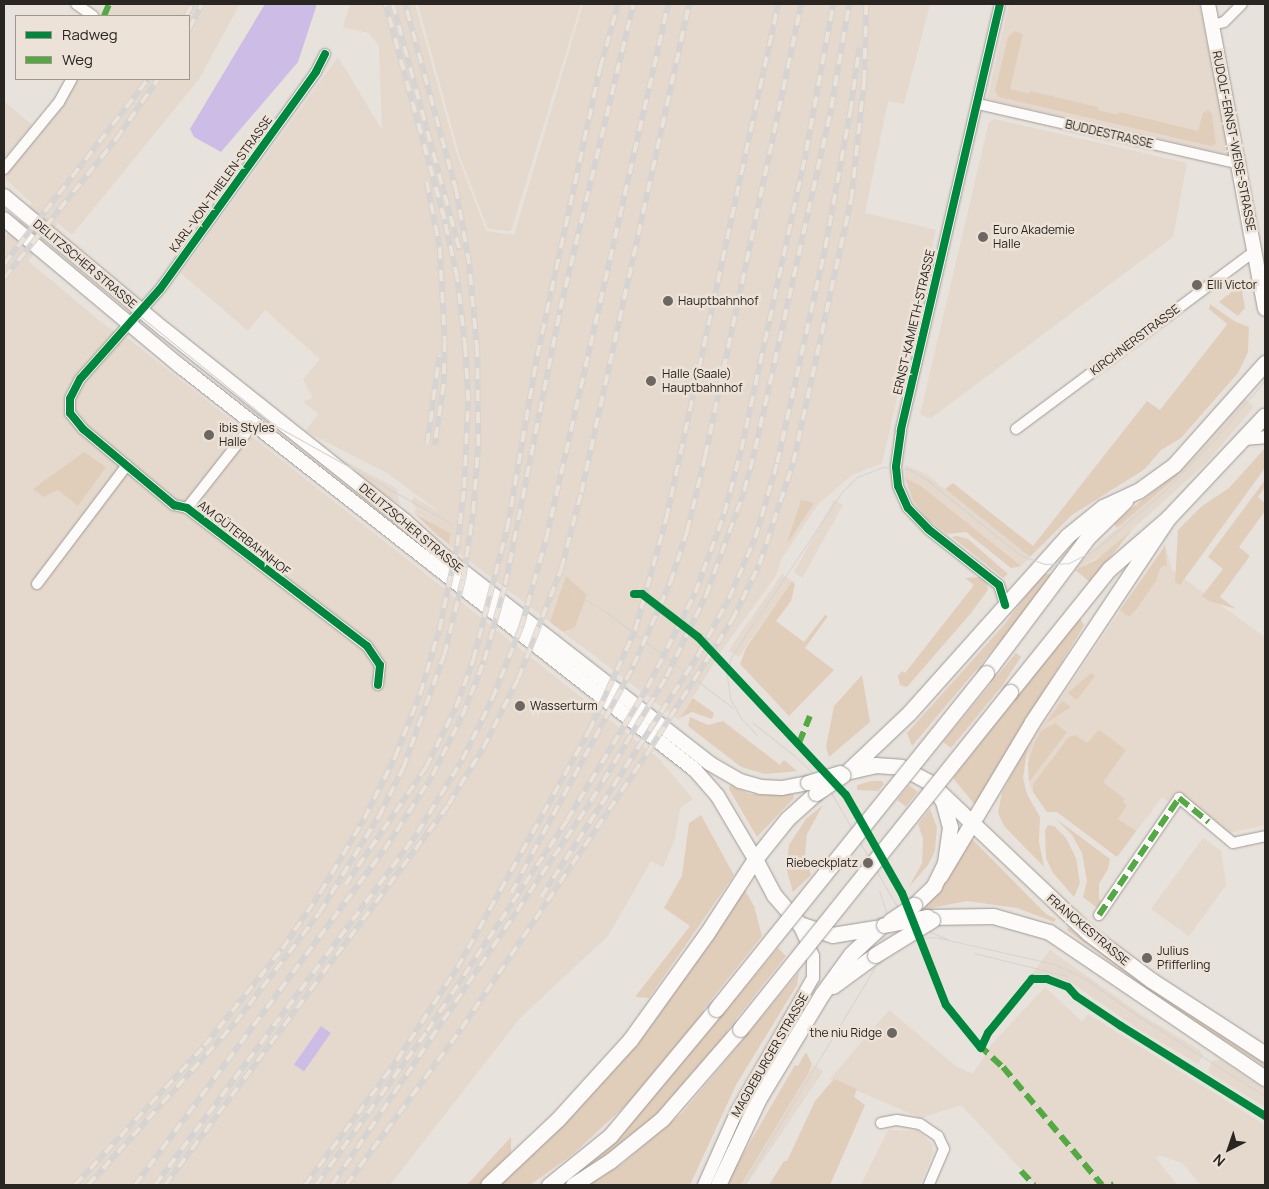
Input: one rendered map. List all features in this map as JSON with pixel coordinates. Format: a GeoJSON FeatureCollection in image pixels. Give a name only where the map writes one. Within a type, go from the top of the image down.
{"type":"FeatureCollection","features":[{"type":"Feature","properties":{"kind":"main road","name":"RUDOLF-ERNST-WEISE-STRASSE"},"geometry":{"type":"LineString","coordinates":[[1208,4],[1240,164],[1265,309]]}},
{"type":"Feature","properties":{"kind":"main road","name":"DELITZSCHER STRASSE"},"geometry":{"type":"LineString","coordinates":[[4,196],[140,310],[406,522],[446,558],[709,763],[740,781],[761,787],[812,788]]}},
{"type":"Feature","properties":{"kind":"main road","name":"DELITZSCHER STRASSE"},"geometry":{"type":"LineString","coordinates":[[4,219],[128,323],[254,424],[695,770],[717,795],[754,859]]}},
{"type":"Feature","properties":{"kind":"main road"},"geometry":{"type":"LineString","coordinates":[[549,1185],[610,1136],[716,1010],[986,673],[1088,537],[1138,490],[1179,460],[1265,363]]}},
{"type":"Feature","properties":{"kind":"main road"},"geometry":{"type":"LineString","coordinates":[[573,1185],[610,1161],[662,1119],[740,1029],[1108,569],[1168,518],[1244,439],[1264,414]]}},
{"type":"Feature","properties":{"kind":"main road"},"geometry":{"type":"LineString","coordinates":[[844,773],[908,713],[1005,604],[1087,518],[1103,506],[1138,490]]}},
{"type":"Feature","properties":{"kind":"main road"},"geometry":{"type":"LineString","coordinates":[[754,859],[774,895],[799,924],[832,934],[858,933],[883,925],[914,905],[940,876],[973,824],[1032,722],[1168,518]]}},
{"type":"Feature","properties":{"kind":"main road"},"geometry":{"type":"LineString","coordinates":[[488,1185],[558,1119],[630,1040],[707,933],[754,859],[812,788],[844,773],[890,765],[910,770],[929,782],[943,801],[950,827],[948,851],[940,876]]}},
{"type":"Feature","properties":{"kind":"main road","name":"FRANCKESTRASSE"},"geometry":{"type":"LineString","coordinates":[[929,782],[1088,933],[1151,980],[1265,1054]]}},
{"type":"Feature","properties":{"kind":"main road","name":"FRANCKESTRASSE"},"geometry":{"type":"LineString","coordinates":[[883,925],[935,917],[993,916],[1049,932],[1265,1078]]}},
{"type":"Feature","properties":{"kind":"main road"},"geometry":{"type":"LineString","coordinates":[[822,994],[875,955],[935,917]]}},
{"type":"Feature","properties":{"kind":"main road","name":"MAGDEBURGER STRASSE"},"geometry":{"type":"LineString","coordinates":[[718,1185],[758,1100],[822,994],[851,954],[883,925]]}},
{"type":"Feature","properties":{"kind":"street"},"geometry":{"type":"LineString","coordinates":[[76,4],[92,15]]}},
{"type":"Feature","properties":{"kind":"street","name":"ERNST-KAMIETH-STRASSE"},"geometry":{"type":"LineString","coordinates":[[1000,4],[896,456],[896,473],[902,496],[928,529],[999,585],[1005,604]]}},
{"type":"Feature","properties":{"kind":"street"},"geometry":{"type":"LineString","coordinates":[[1212,25],[1224,22],[1242,4]]}},
{"type":"Feature","properties":{"kind":"street","name":"KARL-VON-THIELEN-STRASSE"},"geometry":{"type":"LineString","coordinates":[[128,323],[160,289],[316,72],[325,54]]}},
{"type":"Feature","properties":{"kind":"street"},"geometry":{"type":"LineString","coordinates":[[4,169],[59,102],[71,80]]}},
{"type":"Feature","properties":{"kind":"street","name":"BUDDESTRASSE"},"geometry":{"type":"LineString","coordinates":[[978,104],[1240,164]]}},
{"type":"Feature","properties":{"kind":"street","name":"KIRCHNERSTRASSE"},"geometry":{"type":"LineString","coordinates":[[1016,429],[1254,251]]}},
{"type":"Feature","properties":{"kind":"street","name":"AM GÜTERBAHNHOF"},"geometry":{"type":"LineString","coordinates":[[128,323],[80,379],[70,406],[70,413],[83,430],[174,505],[188,508],[367,646],[380,666],[378,685]]}},
{"type":"Feature","properties":{"kind":"street","name":"AM GÜTERBAHNHOF"},"geometry":{"type":"LineString","coordinates":[[188,508],[254,424]]}},
{"type":"Feature","properties":{"kind":"street"},"geometry":{"type":"LineString","coordinates":[[1244,439],[1265,437]]}},
{"type":"Feature","properties":{"kind":"street"},"geometry":{"type":"LineString","coordinates":[[37,584],[127,466]]}},
{"type":"Feature","properties":{"kind":"street"},"geometry":{"type":"LineString","coordinates":[[1098,915],[1179,798],[1233,843],[1265,836]]}},
{"type":"Feature","properties":{"kind":"street","name":"MAGDEBURGER STRASSE"},"geometry":{"type":"LineString","coordinates":[[704,1185],[737,1111],[813,978],[813,956],[799,924]]}},
{"type":"Feature","properties":{"kind":"street"},"geometry":{"type":"LineString","coordinates":[[881,1123],[897,1120],[920,1124],[938,1136],[944,1149],[929,1185]]}},
{"type":"Feature","properties":{"kind":"shaded area"},"geometry":{"type":"Polygon","coordinates":[[[112,4],[240,4],[199,79],[72,235],[58,223],[28,261],[107,327],[130,340],[658,758],[693,799],[680,808],[675,838],[663,867],[651,861],[608,936],[520,1018],[390,1185],[4,1185],[4,235],[6,236],[32,203],[4,178],[4,174],[75,80],[190,80],[190,15],[107,15],[112,4]]]}},
{"type":"Feature","properties":{"kind":"shaded area"},"geometry":{"type":"Polygon","coordinates":[[[265,4],[317,4],[298,62],[221,152],[194,137],[190,129],[265,4]]]}},
{"type":"Feature","properties":{"kind":"shaded area"},"geometry":{"type":"Polygon","coordinates":[[[350,4],[415,4],[456,152],[486,231],[514,235],[583,4],[930,4],[904,104],[888,101],[865,213],[936,230],[882,463],[852,475],[818,504],[782,558],[775,577],[722,650],[679,720],[447,544],[450,533],[414,512],[417,508],[411,502],[414,497],[441,513],[389,474],[305,431],[319,414],[303,402],[313,398],[303,379],[320,359],[265,310],[248,331],[181,273],[338,57],[382,130],[379,46],[369,33],[343,27],[350,4]]]}},
{"type":"Feature","properties":{"kind":"shaded area"},"geometry":{"type":"Polygon","coordinates":[[[418,4],[581,4],[511,231],[488,229],[460,157],[418,4]]]}},
{"type":"Feature","properties":{"kind":"shaded area"},"geometry":{"type":"Polygon","coordinates":[[[1009,4],[1199,4],[1230,155],[987,99],[1009,4]]]}},
{"type":"Feature","properties":{"kind":"shaded area"},"geometry":{"type":"Polygon","coordinates":[[[1015,31],[1023,34],[1010,89],[1029,94],[1030,91],[1098,107],[1098,110],[1118,115],[1119,112],[1198,131],[1203,113],[1208,110],[1212,114],[1216,144],[1211,146],[999,97],[995,91],[1008,37],[1015,31]]]}},
{"type":"Feature","properties":{"kind":"shaded area"},"geometry":{"type":"Polygon","coordinates":[[[4,101],[32,125],[4,158],[4,101]]]}},
{"type":"Feature","properties":{"kind":"shaded area"},"geometry":{"type":"Polygon","coordinates":[[[994,119],[1187,163],[1173,237],[931,418],[920,415],[989,122],[994,119]]]}},
{"type":"Feature","properties":{"kind":"shaded area"},"geometry":{"type":"Polygon","coordinates":[[[1234,283],[1241,286],[1245,308],[1238,316],[1219,302],[1231,292],[1228,288],[1234,283]]]}},
{"type":"Feature","properties":{"kind":"shaded area"},"geometry":{"type":"Polygon","coordinates":[[[1210,304],[1234,321],[1249,327],[1248,352],[1238,373],[1181,438],[1161,450],[1145,469],[1072,515],[1030,557],[945,489],[953,483],[1033,546],[1147,401],[1160,410],[1222,331],[1227,324],[1209,309],[1210,304]]]}},
{"type":"Feature","properties":{"kind":"shaded area"},"geometry":{"type":"Polygon","coordinates":[[[1245,399],[1254,407],[1206,463],[1106,553],[1075,570],[1094,548],[1174,479],[1245,399]]]}},
{"type":"Feature","properties":{"kind":"shaded area"},"geometry":{"type":"Polygon","coordinates":[[[317,447],[396,488],[400,504],[356,478],[317,447]]]}},
{"type":"Feature","properties":{"kind":"shaded area"},"geometry":{"type":"Polygon","coordinates":[[[1265,448],[1265,468],[1180,585],[1175,582],[1178,530],[1202,506],[1229,488],[1265,448]]]}},
{"type":"Feature","properties":{"kind":"shaded area"},"geometry":{"type":"Polygon","coordinates":[[[84,452],[106,467],[78,506],[58,490],[43,497],[33,489],[84,452]]]}},
{"type":"Feature","properties":{"kind":"shaded area"},"geometry":{"type":"Polygon","coordinates":[[[905,465],[926,474],[1030,557],[1021,566],[1008,557],[921,486],[905,478],[905,465]]]}},
{"type":"Feature","properties":{"kind":"shaded area"},"geometry":{"type":"Polygon","coordinates":[[[1185,467],[1174,479],[1117,528],[1114,524],[1127,512],[1185,467]]]}},
{"type":"Feature","properties":{"kind":"shaded area"},"geometry":{"type":"Polygon","coordinates":[[[905,478],[921,486],[1021,566],[1011,568],[966,532],[947,534],[927,519],[913,501],[905,478]]]}},
{"type":"Feature","properties":{"kind":"shaded area"},"geometry":{"type":"Polygon","coordinates":[[[1265,480],[1265,487],[1258,497],[1265,503],[1265,511],[1239,547],[1250,556],[1220,597],[1236,609],[1209,601],[1202,596],[1223,569],[1208,557],[1265,480]]]}},
{"type":"Feature","properties":{"kind":"shaded area"},"geometry":{"type":"Polygon","coordinates":[[[801,500],[814,503],[789,541],[788,540],[801,500]]]}},
{"type":"Feature","properties":{"kind":"shaded area"},"geometry":{"type":"Polygon","coordinates":[[[834,500],[843,505],[803,577],[794,573],[834,500]]]}},
{"type":"Feature","properties":{"kind":"shaded area"},"geometry":{"type":"Polygon","coordinates":[[[414,513],[450,533],[449,544],[437,535],[414,513]]]}},
{"type":"Feature","properties":{"kind":"shaded area"},"geometry":{"type":"Polygon","coordinates":[[[1132,530],[1090,582],[1075,570],[1096,560],[1132,530]]]}},
{"type":"Feature","properties":{"kind":"shaded area"},"geometry":{"type":"Polygon","coordinates":[[[957,536],[968,539],[1008,574],[1003,578],[952,537],[957,536]]]}},
{"type":"Feature","properties":{"kind":"shaded area"},"geometry":{"type":"Polygon","coordinates":[[[1165,545],[1172,570],[1265,637],[1265,825],[1229,833],[1175,792],[1169,802],[1162,797],[1117,857],[1057,812],[1047,812],[1030,787],[1027,748],[1165,545]]]}},
{"type":"Feature","properties":{"kind":"shaded area"},"geometry":{"type":"Polygon","coordinates":[[[1165,546],[1167,567],[1164,565],[1160,568],[1156,581],[1136,610],[1130,616],[1126,615],[1120,610],[1165,546]]]}},
{"type":"Feature","properties":{"kind":"shaded area"},"geometry":{"type":"Polygon","coordinates":[[[782,574],[792,581],[738,657],[729,650],[782,574]]]}},
{"type":"Feature","properties":{"kind":"shaded area"},"geometry":{"type":"Polygon","coordinates":[[[1042,574],[1057,574],[912,746],[907,733],[1004,625],[1042,574]]]}},
{"type":"Feature","properties":{"kind":"shaded area"},"geometry":{"type":"Polygon","coordinates":[[[566,576],[587,595],[575,627],[563,632],[550,622],[566,576]]]}},
{"type":"Feature","properties":{"kind":"shaded area"},"geometry":{"type":"Polygon","coordinates":[[[979,577],[987,583],[988,590],[971,613],[907,687],[900,685],[898,676],[902,671],[905,673],[974,585],[965,578],[979,577]]]}},
{"type":"Feature","properties":{"kind":"shaded area"},"geometry":{"type":"Polygon","coordinates":[[[792,581],[795,584],[791,601],[776,621],[804,642],[825,615],[828,616],[805,648],[834,670],[789,716],[740,664],[746,648],[792,581]]]}},
{"type":"Feature","properties":{"kind":"shaded area"},"geometry":{"type":"Polygon","coordinates":[[[1079,617],[1084,625],[975,805],[953,778],[1079,617]]]}},
{"type":"Feature","properties":{"kind":"shaded area"},"geometry":{"type":"Polygon","coordinates":[[[1016,653],[1021,657],[1002,686],[951,748],[943,742],[1016,653]]]}},
{"type":"Feature","properties":{"kind":"shaded area"},"geometry":{"type":"Polygon","coordinates":[[[1091,673],[1095,676],[1077,700],[1068,693],[1091,673]]]}},
{"type":"Feature","properties":{"kind":"shaded area"},"geometry":{"type":"Polygon","coordinates":[[[862,675],[870,722],[829,757],[826,747],[834,706],[862,675]]]}},
{"type":"Feature","properties":{"kind":"shaded area"},"geometry":{"type":"Polygon","coordinates":[[[693,698],[714,713],[712,719],[692,712],[680,718],[693,698]]]}},
{"type":"Feature","properties":{"kind":"shaded area"},"geometry":{"type":"Polygon","coordinates":[[[1062,701],[1071,707],[1046,723],[1062,701]]]}},
{"type":"Feature","properties":{"kind":"shaded area"},"geometry":{"type":"Polygon","coordinates":[[[690,717],[708,725],[723,721],[780,765],[784,760],[797,771],[765,774],[741,767],[688,726],[690,717]]]}},
{"type":"Feature","properties":{"kind":"shaded area"},"geometry":{"type":"Polygon","coordinates":[[[1055,723],[1067,732],[1029,782],[1028,764],[1034,744],[1041,731],[1055,723]]]}},
{"type":"Feature","properties":{"kind":"shaded area"},"geometry":{"type":"Polygon","coordinates":[[[1099,730],[1126,750],[1103,782],[1125,799],[1123,802],[1127,805],[1118,819],[1136,831],[1117,857],[1057,812],[1047,812],[1033,792],[1033,784],[1069,737],[1075,735],[1087,743],[1099,730]]]}},
{"type":"Feature","properties":{"kind":"shaded area"},"geometry":{"type":"Polygon","coordinates":[[[1028,745],[1023,778],[1027,794],[1040,817],[1039,842],[1044,867],[1004,826],[998,813],[1002,792],[1028,745]]]}},
{"type":"Feature","properties":{"kind":"shaded area"},"geometry":{"type":"Polygon","coordinates":[[[872,781],[882,781],[884,784],[878,791],[857,790],[857,785],[872,781]]]}},
{"type":"Feature","properties":{"kind":"shaded area"},"geometry":{"type":"Polygon","coordinates":[[[730,785],[750,794],[793,794],[794,798],[757,837],[729,789],[730,785]]]}},
{"type":"Feature","properties":{"kind":"shaded area"},"geometry":{"type":"Polygon","coordinates":[[[909,785],[918,792],[906,807],[897,800],[909,785]]]}},
{"type":"Feature","properties":{"kind":"shaded area"},"geometry":{"type":"Polygon","coordinates":[[[823,805],[807,834],[805,854],[811,875],[793,892],[786,868],[789,845],[806,819],[823,805]]]}},
{"type":"Feature","properties":{"kind":"shaded area"},"geometry":{"type":"Polygon","coordinates":[[[930,809],[937,827],[935,851],[928,865],[909,887],[922,863],[923,839],[918,824],[930,809]]]}},
{"type":"Feature","properties":{"kind":"shaded area"},"geometry":{"type":"Polygon","coordinates":[[[701,815],[734,875],[649,998],[635,997],[690,926],[664,908],[682,876],[689,823],[701,815]]]}},
{"type":"Feature","properties":{"kind":"shaded area"},"geometry":{"type":"Polygon","coordinates":[[[1055,818],[1110,859],[1108,869],[1099,884],[1099,899],[1104,904],[1100,910],[1083,897],[1087,881],[1082,853],[1072,835],[1055,818]]]}},
{"type":"Feature","properties":{"kind":"shaded area"},"geometry":{"type":"Polygon","coordinates":[[[1048,825],[1054,826],[1066,838],[1076,858],[1080,883],[1074,897],[1053,873],[1046,858],[1045,830],[1048,825]]]}},
{"type":"Feature","properties":{"kind":"shaded area"},"geometry":{"type":"Polygon","coordinates":[[[1203,838],[1221,851],[1226,885],[1189,936],[1151,909],[1203,838]]]}},
{"type":"Feature","properties":{"kind":"shaded area"},"geometry":{"type":"Polygon","coordinates":[[[972,839],[1046,914],[1056,919],[1054,922],[1017,908],[967,901],[921,910],[940,891],[972,839]]]}},
{"type":"Feature","properties":{"kind":"shaded area"},"geometry":{"type":"Polygon","coordinates":[[[743,887],[754,906],[762,936],[703,1010],[705,1013],[638,1094],[572,1155],[530,1185],[501,1185],[630,1050],[743,887]]]}},
{"type":"Feature","properties":{"kind":"shaded area"},"geometry":{"type":"Polygon","coordinates":[[[1068,927],[1150,989],[1256,1056],[1265,1063],[1265,1067],[1169,1005],[1067,930],[1068,927]]]}},
{"type":"Feature","properties":{"kind":"shaded area"},"geometry":{"type":"Polygon","coordinates":[[[778,948],[786,956],[727,1031],[729,1033],[672,1099],[644,1126],[590,1167],[563,1185],[554,1185],[621,1130],[658,1091],[778,948]]]}},
{"type":"Feature","properties":{"kind":"shaded area"},"geometry":{"type":"Polygon","coordinates":[[[1050,950],[1142,1015],[1200,1050],[1203,1055],[1198,1064],[1135,1027],[1072,983],[1048,974],[1031,975],[1050,950]]]}},
{"type":"Feature","properties":{"kind":"shaded area"},"geometry":{"type":"Polygon","coordinates":[[[799,972],[797,985],[736,1085],[690,1185],[588,1185],[622,1164],[682,1113],[799,972]]]}},
{"type":"Feature","properties":{"kind":"shaded area"},"geometry":{"type":"Polygon","coordinates":[[[1045,987],[1082,1022],[1088,1014],[1265,1125],[1265,1185],[1201,1185],[1182,1163],[1162,1156],[1155,1157],[1177,1185],[1036,1185],[961,1105],[921,1118],[830,1079],[889,1010],[957,1067],[973,1074],[992,1044],[1045,987]]]}},
{"type":"Feature","properties":{"kind":"shaded area"},"geometry":{"type":"Polygon","coordinates":[[[321,1026],[331,1033],[304,1071],[294,1065],[321,1026]]]}},
{"type":"Feature","properties":{"kind":"shaded area"},"geometry":{"type":"Polygon","coordinates":[[[806,1052],[812,1064],[809,1072],[741,1185],[725,1185],[795,1065],[798,1066],[806,1052]]]}},
{"type":"Feature","properties":{"kind":"shaded area"},"geometry":{"type":"Polygon","coordinates":[[[1221,1060],[1265,1090],[1265,1107],[1208,1072],[1212,1061],[1221,1060]]]}},
{"type":"Feature","properties":{"kind":"shaded area"},"geometry":{"type":"Polygon","coordinates":[[[814,1065],[823,1071],[746,1185],[742,1185],[736,1181],[814,1065]]]}},
{"type":"Feature","properties":{"kind":"shaded area"},"geometry":{"type":"Polygon","coordinates":[[[834,1079],[857,1089],[854,1097],[865,1105],[830,1185],[769,1185],[784,1161],[787,1161],[815,1101],[834,1079]]]}},
{"type":"Feature","properties":{"kind":"shaded area"},"geometry":{"type":"Polygon","coordinates":[[[888,1130],[918,1131],[932,1144],[933,1153],[920,1185],[861,1185],[888,1130]]]}},
{"type":"Feature","properties":{"kind":"shaded area"},"geometry":{"type":"Polygon","coordinates":[[[511,1137],[511,1159],[481,1185],[467,1185],[511,1137]]]}},
{"type":"Feature","properties":{"kind":"tram line"},"geometry":{"type":"LineString","coordinates":[[4,206],[276,426],[452,524]]}},
{"type":"Feature","properties":{"kind":"tram line"},"geometry":{"type":"LineString","coordinates":[[757,735],[741,718],[730,698],[727,677],[731,657],[842,492],[857,477],[883,467],[910,470],[926,479],[1020,555],[1045,564],[1069,563],[1095,550],[1164,491],[1215,439],[1265,380]]}},
{"type":"Feature","properties":{"kind":"tram line"},"geometry":{"type":"LineString","coordinates":[[563,586],[606,612],[733,708]]}},
{"type":"Feature","properties":{"kind":"tram line"},"geometry":{"type":"LineString","coordinates":[[753,723],[795,756],[829,789],[898,908],[926,930],[947,939]]}},
{"type":"Feature","properties":{"kind":"tram line"},"geometry":{"type":"LineString","coordinates":[[743,1185],[878,962],[888,918],[879,890]]}},
{"type":"Feature","properties":{"kind":"tram line"},"geometry":{"type":"LineString","coordinates":[[878,963],[901,945],[918,938],[935,937],[1054,964],[1084,978],[1141,1018],[1265,1096]]}},
{"type":"Feature","properties":{"kind":"tram line"},"geometry":{"type":"LineString","coordinates":[[974,953],[1067,976]]}},
{"type":"Feature","properties":{"kind":"railway"},"geometry":{"type":"LineString","coordinates":[[186,15],[192,4]]}},
{"type":"Feature","properties":{"kind":"railway"},"geometry":{"type":"LineString","coordinates":[[190,27],[202,4]]}},
{"type":"Feature","properties":{"kind":"railway"},"geometry":{"type":"LineString","coordinates":[[75,1185],[204,1046],[282,949],[320,893],[364,819],[395,757],[420,694],[439,630],[457,546],[464,488],[468,401],[465,348],[457,278],[444,219],[385,4]]}},
{"type":"Feature","properties":{"kind":"railway"},"geometry":{"type":"LineString","coordinates":[[393,4],[460,250]]}},
{"type":"Feature","properties":{"kind":"railway"},"geometry":{"type":"LineString","coordinates":[[88,1185],[235,1023],[319,913],[379,816],[403,768],[444,655],[463,579],[473,512],[478,445],[477,351],[469,264],[456,191],[405,4]]}},
{"type":"Feature","properties":{"kind":"railway"},"geometry":{"type":"LineString","coordinates":[[345,885],[426,767],[456,707],[473,660],[507,529],[537,356],[600,68],[618,4]]}},
{"type":"Feature","properties":{"kind":"railway"},"geometry":{"type":"LineString","coordinates":[[135,1185],[384,850],[432,776],[462,716],[484,661],[505,585],[560,309],[633,4]]}},
{"type":"Feature","properties":{"kind":"railway"},"geometry":{"type":"LineString","coordinates":[[155,1185],[417,833],[462,760],[492,699],[521,627],[546,539],[668,4]]}},
{"type":"Feature","properties":{"kind":"railway"},"geometry":{"type":"LineString","coordinates":[[165,1185],[448,805],[483,748],[518,679],[561,569],[581,493],[689,4]]}},
{"type":"Feature","properties":{"kind":"railway"},"geometry":{"type":"LineString","coordinates":[[305,1185],[397,1060],[457,968],[589,731],[635,630],[666,519],[778,4]]}},
{"type":"Feature","properties":{"kind":"railway"},"geometry":{"type":"LineString","coordinates":[[511,893],[633,666],[670,583],[687,531],[705,456],[801,4]]}},
{"type":"Feature","properties":{"kind":"railway"},"geometry":{"type":"LineString","coordinates":[[316,1185],[427,1031],[567,820],[647,688],[695,593],[724,514],[741,450],[806,151],[833,4]]}},
{"type":"Feature","properties":{"kind":"railway"},"geometry":{"type":"LineString","coordinates":[[332,1185],[591,801],[666,677],[706,595],[744,491],[755,449],[831,108],[849,4]]}},
{"type":"Feature","properties":{"kind":"railway"},"geometry":{"type":"LineString","coordinates":[[346,1185],[461,1029],[646,755],[732,620],[759,565],[793,463],[851,200],[864,81],[866,4]]}},
{"type":"Feature","properties":{"kind":"railway"},"geometry":{"type":"LineString","coordinates":[[541,897],[697,657],[729,598],[755,538],[777,463],[825,248],[850,112],[859,48]]}},
{"type":"Feature","properties":{"kind":"railway"},"geometry":{"type":"LineString","coordinates":[[4,264],[147,80]]}},
{"type":"Feature","properties":{"kind":"railway"},"geometry":{"type":"LineString","coordinates":[[4,278],[116,139],[157,80]]}},
{"type":"Feature","properties":{"kind":"railway"},"geometry":{"type":"LineString","coordinates":[[427,182],[440,248],[445,341],[444,384],[435,445]]}},
{"type":"Feature","properties":{"kind":"railway"},"geometry":{"type":"LineString","coordinates":[[427,444],[439,356]]}},
{"type":"Feature","properties":{"kind":"marked path"},"geometry":{"type":"LineString","coordinates":[[104,15],[109,4]]}},
{"type":"Feature","properties":{"kind":"marked path"},"geometry":{"type":"LineString","coordinates":[[799,743],[810,716]]}},
{"type":"Feature","properties":{"kind":"marked path"},"geometry":{"type":"LineString","coordinates":[[1099,915],[1179,798],[1209,822]]}},
{"type":"Feature","properties":{"kind":"marked path"},"geometry":{"type":"LineString","coordinates":[[979,1045],[1003,1067],[1102,1185]]}},
{"type":"Feature","properties":{"kind":"marked path"},"geometry":{"type":"LineString","coordinates":[[1021,1171],[1034,1185]]}},
{"type":"Feature","properties":{"kind":"cycle path"},"geometry":{"type":"LineString","coordinates":[[1000,4],[901,431],[896,467],[898,486],[908,508],[928,529],[999,585],[1005,605]]}},
{"type":"Feature","properties":{"kind":"cycle path"},"geometry":{"type":"LineString","coordinates":[[325,54],[316,72],[160,289],[80,379],[70,399],[70,413],[83,429],[174,505],[187,508],[367,646],[380,665],[378,685]]}},
{"type":"Feature","properties":{"kind":"cycle path"},"geometry":{"type":"LineString","coordinates":[[634,594],[642,594],[698,637],[846,795],[902,893],[946,1005],[981,1048],[988,1033],[1032,979],[1047,979],[1068,987],[1076,996],[1121,1026],[1265,1116]]}},
{"type":"Feature","properties":{"kind":"place","name":"Euro Akademie Halle"},"geometry":{"type":"Point","coordinates":[983,237]}},
{"type":"Feature","properties":{"kind":"place","name":"Elli Victor"},"geometry":{"type":"Point","coordinates":[1197,285]}},
{"type":"Feature","properties":{"kind":"place","name":"Hauptbahnhof"},"geometry":{"type":"Point","coordinates":[668,301]}},
{"type":"Feature","properties":{"kind":"place","name":"Halle (Saale) Hauptbahnhof"},"geometry":{"type":"Point","coordinates":[651,381]}},
{"type":"Feature","properties":{"kind":"place","name":"ibis Styles Halle"},"geometry":{"type":"Point","coordinates":[209,435]}},
{"type":"Feature","properties":{"kind":"place","name":"Wasserturm"},"geometry":{"type":"Point","coordinates":[520,706]}},
{"type":"Feature","properties":{"kind":"place","name":"Riebeckplatz"},"geometry":{"type":"Point","coordinates":[868,863]}},
{"type":"Feature","properties":{"kind":"place","name":"Julius Pfifferling"},"geometry":{"type":"Point","coordinates":[1147,958]}},
{"type":"Feature","properties":{"kind":"place","name":"the niu Ridge"},"geometry":{"type":"Point","coordinates":[892,1033]}}]}
